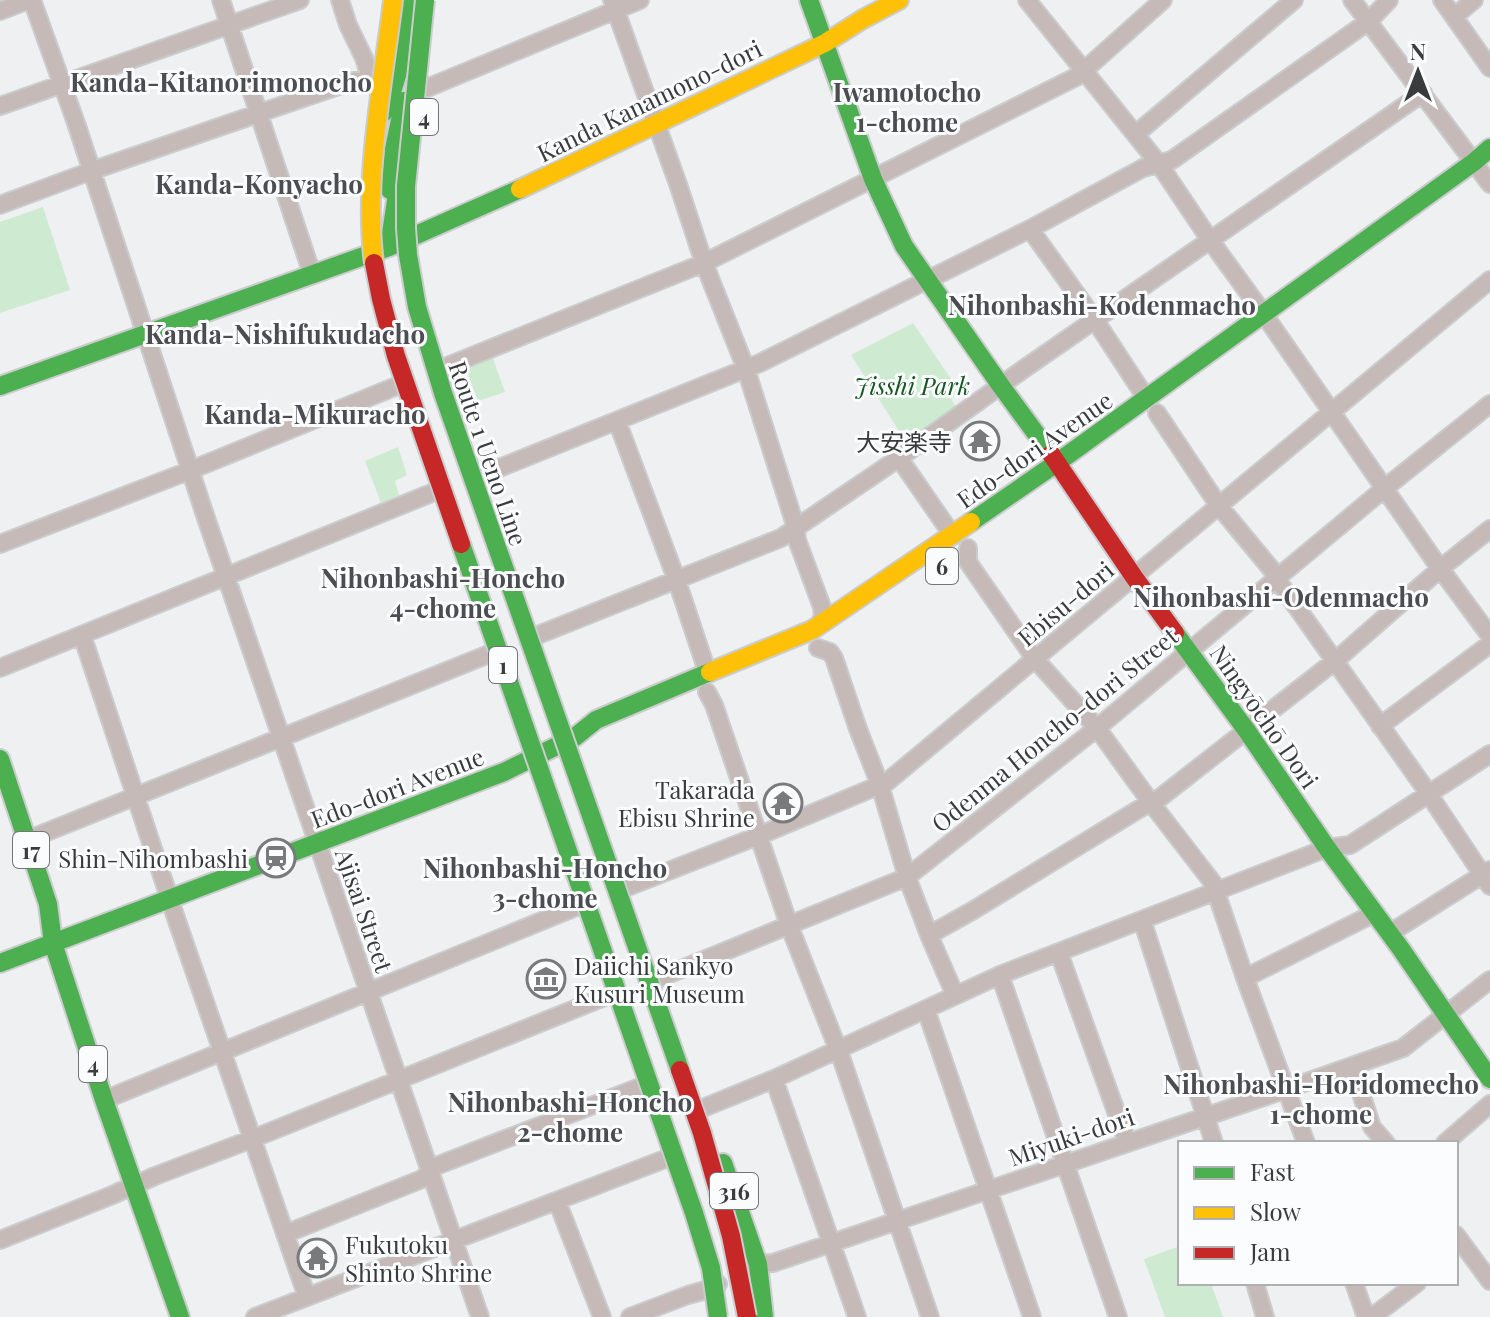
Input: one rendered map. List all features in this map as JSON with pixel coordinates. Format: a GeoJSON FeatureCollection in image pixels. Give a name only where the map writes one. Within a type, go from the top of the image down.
{"type":"FeatureCollection","features":[{"type":"Feature","properties":{"kind":"main road"},"geometry":{"type":"LineString","coordinates":[[383,0],[372,85],[361,219],[363,256],[369,288],[399,385],[525,762]]}},
{"type":"Feature","properties":{"kind":"main road","name":"1"},"geometry":{"type":"LineString","coordinates":[[393,0],[372,212],[372,242],[380,296],[396,356],[694,1213],[711,1268],[718,1317]]}},
{"type":"Feature","properties":{"kind":"main road"},"geometry":{"type":"LineString","coordinates":[[367,146],[397,82],[410,0]]}},
{"type":"Feature","properties":{"kind":"main road","name":"4"},"geometry":{"type":"LineString","coordinates":[[438,0],[417,191],[417,255],[425,301],[482,475],[575,737]]}},
{"type":"Feature","properties":{"kind":"main road","name":"Ningyōchō Dori"},"geometry":{"type":"LineString","coordinates":[[809,0],[873,179],[904,246],[1490,1079]]}},
{"type":"Feature","properties":{"kind":"main road","name":"Kanda Kanamono-dori"},"geometry":{"type":"LineString","coordinates":[[389,247],[499,199],[825,43],[899,0]]}},
{"type":"Feature","properties":{"kind":"main road"},"geometry":{"type":"LineString","coordinates":[[415,433],[465,521],[534,701],[476,518],[406,323],[392,258],[390,190],[394,149],[424,9]]}},
{"type":"Feature","properties":{"kind":"main road","name":"Route 1 Ueno Line"},"geometry":{"type":"LineString","coordinates":[[424,9],[406,186],[408,255],[417,307],[448,408],[702,1133],[728,1223],[747,1317]]}},
{"type":"Feature","properties":{"kind":"main road"},"geometry":{"type":"LineString","coordinates":[[0,386],[389,247],[400,176],[413,140],[424,122]]}},
{"type":"Feature","properties":{"kind":"main road","name":"Edo-dori Avenue"},"geometry":{"type":"LineString","coordinates":[[811,644],[953,536],[1155,409],[1268,320],[1483,176],[1490,148]]}},
{"type":"Feature","properties":{"kind":"main road","name":"Edo-dori Avenue"},"geometry":{"type":"LineString","coordinates":[[1208,376],[1268,320],[1374,256]]}},
{"type":"Feature","properties":{"kind":"main road"},"geometry":{"type":"LineString","coordinates":[[467,431],[476,518]]}},
{"type":"Feature","properties":{"kind":"main road","name":"Edo-dori Avenue"},"geometry":{"type":"LineString","coordinates":[[1032,501],[1063,469],[1125,436]]}},
{"type":"Feature","properties":{"kind":"main road","name":"Edo-dori Avenue"},"geometry":{"type":"LineString","coordinates":[[0,963],[504,772],[575,737],[602,735],[712,684],[811,644],[837,638]]}},
{"type":"Feature","properties":{"kind":"main road"},"geometry":{"type":"LineString","coordinates":[[525,762],[537,748],[545,728],[546,691],[540,642]]}},
{"type":"Feature","properties":{"kind":"main road"},"geometry":{"type":"LineString","coordinates":[[551,833],[552,800],[558,770],[575,737]]}},
{"type":"Feature","properties":{"kind":"main road","name":"316"},"geometry":{"type":"LineString","coordinates":[[575,737],[758,1264],[764,1317]]}},
{"type":"Feature","properties":{"kind":"main road","name":"17"},"geometry":{"type":"LineString","coordinates":[[0,759],[48,904],[53,943]]}},
{"type":"Feature","properties":{"kind":"main road","name":"316"},"geometry":{"type":"LineString","coordinates":[[525,762],[696,1245],[709,1317]]}},
{"type":"Feature","properties":{"kind":"main road"},"geometry":{"type":"LineString","coordinates":[[689,1068],[658,1025],[639,988],[569,800],[629,992],[718,1243],[729,1288],[732,1317]]}},
{"type":"Feature","properties":{"kind":"main road"},"geometry":{"type":"LineString","coordinates":[[30,910],[53,943]]}},
{"type":"Feature","properties":{"kind":"main road","name":"4"},"geometry":{"type":"LineString","coordinates":[[53,943],[180,1317]]}},
{"type":"Feature","properties":{"kind":"main road"},"geometry":{"type":"LineString","coordinates":[[629,992],[640,1087]]}},
{"type":"Feature","properties":{"kind":"street"},"geometry":{"type":"LineString","coordinates":[[0,11],[30,0]]}},
{"type":"Feature","properties":{"kind":"street","name":"Ajisai Street"},"geometry":{"type":"LineString","coordinates":[[30,0],[62,84],[206,518],[480,1317]]}},
{"type":"Feature","properties":{"kind":"street"},"geometry":{"type":"LineString","coordinates":[[221,0],[312,274]]}},
{"type":"Feature","properties":{"kind":"street"},"geometry":{"type":"LineString","coordinates":[[0,106],[300,0]]}},
{"type":"Feature","properties":{"kind":"street"},"geometry":{"type":"LineString","coordinates":[[340,0],[372,85]]}},
{"type":"Feature","properties":{"kind":"street"},"geometry":{"type":"LineString","coordinates":[[427,88],[613,5],[640,0]]}},
{"type":"Feature","properties":{"kind":"street"},"geometry":{"type":"LineString","coordinates":[[1027,0],[1159,164],[1490,636]]}},
{"type":"Feature","properties":{"kind":"street"},"geometry":{"type":"LineString","coordinates":[[445,367],[704,263],[1078,76],[1163,0]]}},
{"type":"Feature","properties":{"kind":"street"},"geometry":{"type":"LineString","coordinates":[[1136,134],[1294,0]]}},
{"type":"Feature","properties":{"kind":"street"},"geometry":{"type":"LineString","coordinates":[[1352,0],[1483,176]]}},
{"type":"Feature","properties":{"kind":"street"},"geometry":{"type":"LineString","coordinates":[[482,475],[746,369],[1030,229],[1143,168],[1172,160],[1369,21],[1389,0]]}},
{"type":"Feature","properties":{"kind":"street"},"geometry":{"type":"LineString","coordinates":[[1442,0],[1490,68]]}},
{"type":"Feature","properties":{"kind":"street"},"geometry":{"type":"LineString","coordinates":[[1454,17],[1474,0]]}},
{"type":"Feature","properties":{"kind":"street"},"geometry":{"type":"LineString","coordinates":[[613,5],[704,263],[746,369],[796,528],[797,540],[822,607],[823,616],[811,644],[830,652],[834,658],[880,785],[907,877],[955,995]]}},
{"type":"Feature","properties":{"kind":"street"},"geometry":{"type":"LineString","coordinates":[[0,205],[353,81],[372,85]]}},
{"type":"Feature","properties":{"kind":"street"},"geometry":{"type":"LineString","coordinates":[[540,642],[781,538],[1423,93]]}},
{"type":"Feature","properties":{"kind":"street"},"geometry":{"type":"LineString","coordinates":[[1030,229],[1095,320],[1219,506],[1272,570],[1488,877],[1390,933]]}},
{"type":"Feature","properties":{"kind":"street","name":"Ebisu-dori"},"geometry":{"type":"LineString","coordinates":[[625,888],[887,782],[1490,280]]}},
{"type":"Feature","properties":{"kind":"street"},"geometry":{"type":"LineString","coordinates":[[0,544],[399,385]]}},
{"type":"Feature","properties":{"kind":"street","name":"Odenma Honcho-dori Street"},"geometry":{"type":"LineString","coordinates":[[657,979],[907,877],[1097,728],[1490,404]]}},
{"type":"Feature","properties":{"kind":"street"},"geometry":{"type":"LineString","coordinates":[[617,421],[677,581],[758,836],[789,925],[838,1048],[930,1317]]}},
{"type":"Feature","properties":{"kind":"street"},"geometry":{"type":"LineString","coordinates":[[899,458],[953,536]]}},
{"type":"Feature","properties":{"kind":"street"},"geometry":{"type":"LineString","coordinates":[[0,668],[434,492]]}},
{"type":"Feature","properties":{"kind":"street"},"geometry":{"type":"LineString","coordinates":[[929,935],[1152,804],[1335,661],[1490,529]]}},
{"type":"Feature","properties":{"kind":"street"},"geometry":{"type":"LineString","coordinates":[[968,548],[968,562],[1035,659],[1097,728],[1213,883],[1305,1141]]}},
{"type":"Feature","properties":{"kind":"street"},"geometry":{"type":"LineString","coordinates":[[82,635],[307,1297]]}},
{"type":"Feature","properties":{"kind":"street"},"geometry":{"type":"LineString","coordinates":[[1380,726],[1490,644]]}},
{"type":"Feature","properties":{"kind":"street"},"geometry":{"type":"LineString","coordinates":[[27,840],[489,654]]}},
{"type":"Feature","properties":{"kind":"street"},"geometry":{"type":"LineString","coordinates":[[703,1108],[774,1079],[1000,975],[1327,848],[1350,845],[1490,754]]}},
{"type":"Feature","properties":{"kind":"street"},"geometry":{"type":"LineString","coordinates":[[104,1100],[576,907]]}},
{"type":"Feature","properties":{"kind":"street"},"geometry":{"type":"LineString","coordinates":[[1245,978],[1375,913]]}},
{"type":"Feature","properties":{"kind":"street"},"geometry":{"type":"LineString","coordinates":[[1142,920],[1213,1141]]}},
{"type":"Feature","properties":{"kind":"street"},"geometry":{"type":"LineString","coordinates":[[1059,953],[1127,1142]]}},
{"type":"Feature","properties":{"kind":"street"},"geometry":{"type":"LineString","coordinates":[[1000,975],[1118,1317]]}},
{"type":"Feature","properties":{"kind":"street","name":"Miyuki-dori"},"geometry":{"type":"LineString","coordinates":[[630,1317],[706,1290],[758,1264],[773,1263],[1403,1048],[1490,980]]}},
{"type":"Feature","properties":{"kind":"street"},"geometry":{"type":"LineString","coordinates":[[0,1240],[607,996]]}},
{"type":"Feature","properties":{"kind":"street"},"geometry":{"type":"LineString","coordinates":[[926,1010],[1032,1317]]}},
{"type":"Feature","properties":{"kind":"street"},"geometry":{"type":"LineString","coordinates":[[1352,1066],[1372,1127],[1384,1141]]}},
{"type":"Feature","properties":{"kind":"street"},"geometry":{"type":"LineString","coordinates":[[774,1079],[857,1317]]}},
{"type":"Feature","properties":{"kind":"street"},"geometry":{"type":"LineString","coordinates":[[285,1234],[422,1179],[436,1166],[640,1087]]}},
{"type":"Feature","properties":{"kind":"street"},"geometry":{"type":"LineString","coordinates":[[1447,1141],[1490,1104]]}},
{"type":"Feature","properties":{"kind":"street"},"geometry":{"type":"LineString","coordinates":[[255,1317],[665,1159]]}},
{"type":"Feature","properties":{"kind":"street"},"geometry":{"type":"LineString","coordinates":[[557,1201],[602,1317]]}},
{"type":"Feature","properties":{"kind":"street"},"geometry":{"type":"LineString","coordinates":[[1459,1245],[1490,1281]]}},
{"type":"Feature","properties":{"kind":"street"},"geometry":{"type":"LineString","coordinates":[[1256,1285],[1265,1317]]}},
{"type":"Feature","properties":{"kind":"street"},"geometry":{"type":"LineString","coordinates":[[1355,1285],[1369,1317],[1414,1285]]}},
{"type":"Feature","properties":{"kind":"green space"},"geometry":{"type":"Polygon","coordinates":[[[43,207],[70,290],[0,313],[0,222],[43,207]]]}},
{"type":"Feature","properties":{"kind":"green space","name":"Jisshi Park"},"geometry":{"type":"Polygon","coordinates":[[[913,323],[960,392],[951,399],[957,408],[906,442],[851,355],[913,323]]]}},
{"type":"Feature","properties":{"kind":"green space"},"geometry":{"type":"Polygon","coordinates":[[[492,356],[505,392],[478,401],[465,366],[492,356]]]}},
{"type":"Feature","properties":{"kind":"green space"},"geometry":{"type":"Polygon","coordinates":[[[398,447],[407,475],[395,481],[399,495],[381,503],[365,461],[398,447]]]}},
{"type":"Feature","properties":{"kind":"green space"},"geometry":{"type":"Polygon","coordinates":[[[1178,1247],[1178,1285],[1212,1285],[1223,1317],[1165,1317],[1144,1259],[1178,1247]]]}},
{"type":"Feature","properties":{"kind":"traffic: fast"},"geometry":{"type":"LineString","coordinates":[[425,0],[406,186],[408,255],[417,307],[443,393],[680,1070]]}},
{"type":"Feature","properties":{"kind":"traffic: fast"},"geometry":{"type":"LineString","coordinates":[[809,0],[873,179],[904,246],[1051,454]]}},
{"type":"Feature","properties":{"kind":"traffic: fast"},"geometry":{"type":"LineString","coordinates":[[384,112],[401,61],[409,8]]}},
{"type":"Feature","properties":{"kind":"traffic: fast"},"geometry":{"type":"LineString","coordinates":[[390,190],[394,149],[404,101]]}},
{"type":"Feature","properties":{"kind":"traffic: fast"},"geometry":{"type":"LineString","coordinates":[[971,522],[1490,148]]}},
{"type":"Feature","properties":{"kind":"traffic: fast"},"geometry":{"type":"LineString","coordinates":[[0,386],[389,247],[520,189]]}},
{"type":"Feature","properties":{"kind":"traffic: fast"},"geometry":{"type":"LineString","coordinates":[[389,247],[397,194]]}},
{"type":"Feature","properties":{"kind":"traffic: fast"},"geometry":{"type":"LineString","coordinates":[[461,544],[694,1213],[711,1268],[718,1317]]}},
{"type":"Feature","properties":{"kind":"traffic: fast"},"geometry":{"type":"LineString","coordinates":[[1175,633],[1490,1079]]}},
{"type":"Feature","properties":{"kind":"traffic: fast"},"geometry":{"type":"LineString","coordinates":[[53,943],[504,772],[575,737],[596,720],[710,672]]}},
{"type":"Feature","properties":{"kind":"traffic: fast"},"geometry":{"type":"LineString","coordinates":[[0,759],[48,904],[53,943],[180,1317]]}},
{"type":"Feature","properties":{"kind":"traffic: fast"},"geometry":{"type":"LineString","coordinates":[[0,963],[53,943]]}},
{"type":"Feature","properties":{"kind":"traffic: fast"},"geometry":{"type":"LineString","coordinates":[[723,1163],[758,1264],[764,1317]]}},
{"type":"Feature","properties":{"kind":"traffic: slow"},"geometry":{"type":"LineString","coordinates":[[374,263],[371,232],[373,166],[393,0]]}},
{"type":"Feature","properties":{"kind":"traffic: slow"},"geometry":{"type":"LineString","coordinates":[[520,189],[825,43],[899,0]]}},
{"type":"Feature","properties":{"kind":"traffic: slow"},"geometry":{"type":"LineString","coordinates":[[710,672],[812,630],[971,522]]}},
{"type":"Feature","properties":{"kind":"traffic: jam"},"geometry":{"type":"LineString","coordinates":[[374,263],[396,356],[461,544]]}},
{"type":"Feature","properties":{"kind":"traffic: jam"},"geometry":{"type":"LineString","coordinates":[[1051,454],[1175,633]]}},
{"type":"Feature","properties":{"kind":"traffic: jam"},"geometry":{"type":"LineString","coordinates":[[680,1070],[702,1133],[731,1236],[747,1317]]}},
{"type":"Feature","properties":{"kind":"place","name":"大安楽寺"},"geometry":{"type":"Point","coordinates":[980,441]}},
{"type":"Feature","properties":{"kind":"place","name":"Takarada Ebisu Shrine"},"geometry":{"type":"Point","coordinates":[783,803]}},
{"type":"Feature","properties":{"kind":"place","name":"Shin-Nihombashi"},"geometry":{"type":"Point","coordinates":[276,858]}},
{"type":"Feature","properties":{"kind":"place","name":"Daiichi Sankyo Kusuri Museum"},"geometry":{"type":"Point","coordinates":[546,979]}},
{"type":"Feature","properties":{"kind":"place","name":"Fukutoku Shinto Shrine"},"geometry":{"type":"Point","coordinates":[317,1258]}},
{"type":"Feature","properties":{"kind":"district","name":"Kanda-Kitanorimonocho"},"geometry":{"type":"Point","coordinates":[221,81]}},
{"type":"Feature","properties":{"kind":"district","name":"Iwamotocho 1-chome"},"geometry":{"type":"Point","coordinates":[907,106]}},
{"type":"Feature","properties":{"kind":"district","name":"Kanda-Konyacho"},"geometry":{"type":"Point","coordinates":[259,183]}},
{"type":"Feature","properties":{"kind":"district","name":"Nihonbashi-Kodenmacho"},"geometry":{"type":"Point","coordinates":[1102,304]}},
{"type":"Feature","properties":{"kind":"district","name":"Kanda-Nishifukudacho"},"geometry":{"type":"Point","coordinates":[285,333]}},
{"type":"Feature","properties":{"kind":"district","name":"Kanda-Mikuracho"},"geometry":{"type":"Point","coordinates":[315,413]}},
{"type":"Feature","properties":{"kind":"district","name":"Nihonbashi-Honcho 4-chome"},"geometry":{"type":"Point","coordinates":[443,592]}},
{"type":"Feature","properties":{"kind":"district","name":"Nihonbashi-Odenmacho"},"geometry":{"type":"Point","coordinates":[1281,596]}},
{"type":"Feature","properties":{"kind":"district","name":"Nihonbashi-Honcho 3-chome"},"geometry":{"type":"Point","coordinates":[545,882]}},
{"type":"Feature","properties":{"kind":"district","name":"Nihonbashi-Horidomecho 1-chome"},"geometry":{"type":"Point","coordinates":[1321,1098]}},
{"type":"Feature","properties":{"kind":"district","name":"Nihonbashi-Honcho 2-chome"},"geometry":{"type":"Point","coordinates":[570,1116]}}]}
